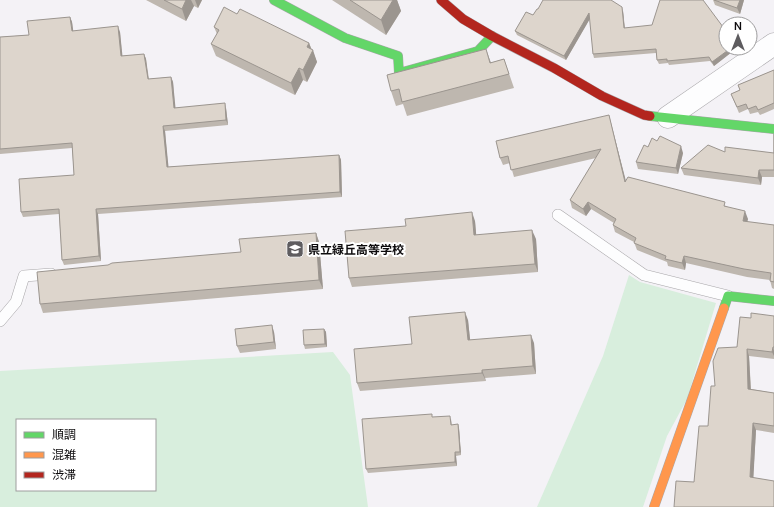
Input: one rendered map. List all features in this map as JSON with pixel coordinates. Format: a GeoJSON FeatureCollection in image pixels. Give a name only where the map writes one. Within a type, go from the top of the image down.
{"type":"FeatureCollection","features":[{"type":"Feature","properties":{"kind":"street"},"geometry":{"type":"LineString","coordinates":[[274,0],[345,38],[398,56],[399,73],[478,51],[492,36]]}},
{"type":"Feature","properties":{"kind":"street"},"geometry":{"type":"LineString","coordinates":[[441,0],[463,19],[492,36],[554,68],[602,96],[644,116],[774,129]]}},
{"type":"Feature","properties":{"kind":"street"},"geometry":{"type":"LineString","coordinates":[[668,118],[774,44]]}},
{"type":"Feature","properties":{"kind":"street"},"geometry":{"type":"LineString","coordinates":[[654,507],[728,296],[774,302]]}},
{"type":"Feature","properties":{"kind":"lane"},"geometry":{"type":"LineString","coordinates":[[558,215],[644,275],[728,296]]}},
{"type":"Feature","properties":{"kind":"lane"},"geometry":{"type":"LineString","coordinates":[[0,321],[16,302],[24,276],[63,272]]}},
{"type":"Feature","properties":{"kind":"green space"},"geometry":{"type":"Polygon","coordinates":[[[629,275],[640,282],[716,303],[687,399],[667,436],[643,507],[537,507],[603,356],[629,275]]]}},
{"type":"Feature","properties":{"kind":"green space"},"geometry":{"type":"Polygon","coordinates":[[[333,352],[350,375],[368,507],[0,507],[0,371],[333,352]]]}},
{"type":"Feature","properties":{"kind":"building"},"geometry":{"type":"Polygon","coordinates":[[[164,0],[186,0],[182,9],[164,0]]]}},
{"type":"Feature","properties":{"kind":"building"},"geometry":{"type":"Polygon","coordinates":[[[350,0],[393,0],[381,20],[350,0]]]}},
{"type":"Feature","properties":{"kind":"building"},"geometry":{"type":"Polygon","coordinates":[[[543,0],[611,0],[622,7],[624,28],[652,25],[660,0],[703,0],[718,20],[718,56],[720,56],[712,62],[709,57],[667,61],[667,59],[657,60],[656,49],[593,54],[589,13],[564,56],[515,31],[526,12],[533,15],[543,0]]]}},
{"type":"Feature","properties":{"kind":"building"},"geometry":{"type":"Polygon","coordinates":[[[714,0],[740,0],[737,8],[714,0]]]}},
{"type":"Feature","properties":{"kind":"building"},"geometry":{"type":"Polygon","coordinates":[[[224,7],[237,14],[240,9],[309,43],[307,47],[313,50],[303,70],[299,68],[291,83],[211,44],[219,30],[214,27],[224,7]]]}},
{"type":"Feature","properties":{"kind":"building"},"geometry":{"type":"Polygon","coordinates":[[[70,17],[72,31],[118,26],[121,56],[144,54],[148,79],[171,77],[174,108],[225,103],[226,120],[163,126],[167,167],[339,155],[340,192],[96,209],[99,256],[62,260],[59,209],[21,212],[19,179],[74,175],[72,143],[0,149],[0,37],[29,35],[27,21],[70,17]]]}},
{"type":"Feature","properties":{"kind":"building"},"geometry":{"type":"Polygon","coordinates":[[[486,49],[490,63],[504,59],[509,74],[402,102],[399,89],[391,91],[387,75],[486,49]]]}},
{"type":"Feature","properties":{"kind":"building"},"geometry":{"type":"Polygon","coordinates":[[[774,70],[774,103],[758,110],[756,106],[748,109],[746,104],[737,107],[731,94],[740,90],[738,85],[774,70]]]}},
{"type":"Feature","properties":{"kind":"building"},"geometry":{"type":"Polygon","coordinates":[[[609,115],[625,182],[628,177],[725,202],[724,206],[745,211],[743,221],[774,225],[774,282],[770,281],[771,273],[744,269],[684,256],[682,263],[665,259],[666,256],[634,243],[636,238],[613,225],[616,219],[588,202],[583,209],[570,200],[601,149],[511,170],[508,156],[500,158],[496,141],[609,115]]]}},
{"type":"Feature","properties":{"kind":"building"},"geometry":{"type":"Polygon","coordinates":[[[660,136],[681,146],[676,168],[636,162],[644,145],[648,147],[652,138],[657,141],[660,136]]]}},
{"type":"Feature","properties":{"kind":"building"},"geometry":{"type":"Polygon","coordinates":[[[708,145],[725,152],[725,147],[774,153],[774,170],[759,170],[758,178],[681,168],[708,145]]]}},
{"type":"Feature","properties":{"kind":"building"},"geometry":{"type":"Polygon","coordinates":[[[472,212],[474,235],[532,230],[535,264],[349,278],[345,231],[406,226],[405,219],[472,212]]]}},
{"type":"Feature","properties":{"kind":"building"},"geometry":{"type":"Polygon","coordinates":[[[316,233],[319,280],[40,304],[37,272],[108,265],[112,263],[241,252],[239,239],[316,233]]]}},
{"type":"Feature","properties":{"kind":"building"},"geometry":{"type":"Polygon","coordinates":[[[465,312],[468,340],[531,335],[533,366],[482,370],[482,373],[357,383],[354,349],[412,344],[409,317],[465,312]]]}},
{"type":"Feature","properties":{"kind":"building"},"geometry":{"type":"Polygon","coordinates":[[[751,313],[774,316],[774,347],[772,352],[747,349],[748,389],[774,393],[774,426],[753,423],[750,477],[774,481],[774,507],[674,507],[676,481],[694,482],[699,426],[708,426],[711,386],[715,386],[713,361],[718,348],[737,347],[740,317],[751,318],[751,313]]]}},
{"type":"Feature","properties":{"kind":"building"},"geometry":{"type":"Polygon","coordinates":[[[272,325],[274,342],[237,346],[235,329],[272,325]]]}},
{"type":"Feature","properties":{"kind":"building"},"geometry":{"type":"Polygon","coordinates":[[[324,329],[325,344],[304,345],[303,330],[324,329]]]}},
{"type":"Feature","properties":{"kind":"building"},"geometry":{"type":"Polygon","coordinates":[[[432,414],[432,417],[450,416],[451,425],[458,424],[460,452],[455,452],[455,462],[366,469],[362,419],[432,414]]]}},
{"type":"Feature","properties":{"kind":"traffic: fast"},"geometry":{"type":"LineString","coordinates":[[274,0],[345,38],[398,56],[399,73],[478,51],[492,36]]}},
{"type":"Feature","properties":{"kind":"traffic: fast"},"geometry":{"type":"LineString","coordinates":[[650,116],[774,129]]}},
{"type":"Feature","properties":{"kind":"traffic: fast"},"geometry":{"type":"LineString","coordinates":[[724,308],[728,296],[774,301]]}},
{"type":"Feature","properties":{"kind":"traffic: slow"},"geometry":{"type":"LineString","coordinates":[[654,507],[724,308]]}},
{"type":"Feature","properties":{"kind":"traffic: jam"},"geometry":{"type":"LineString","coordinates":[[441,0],[463,19],[492,36],[554,68],[602,96],[644,115],[650,116]]}},
{"type":"Feature","properties":{"kind":"place","name":"県立緑丘高等学校"},"geometry":{"type":"Point","coordinates":[295,249]}}]}
